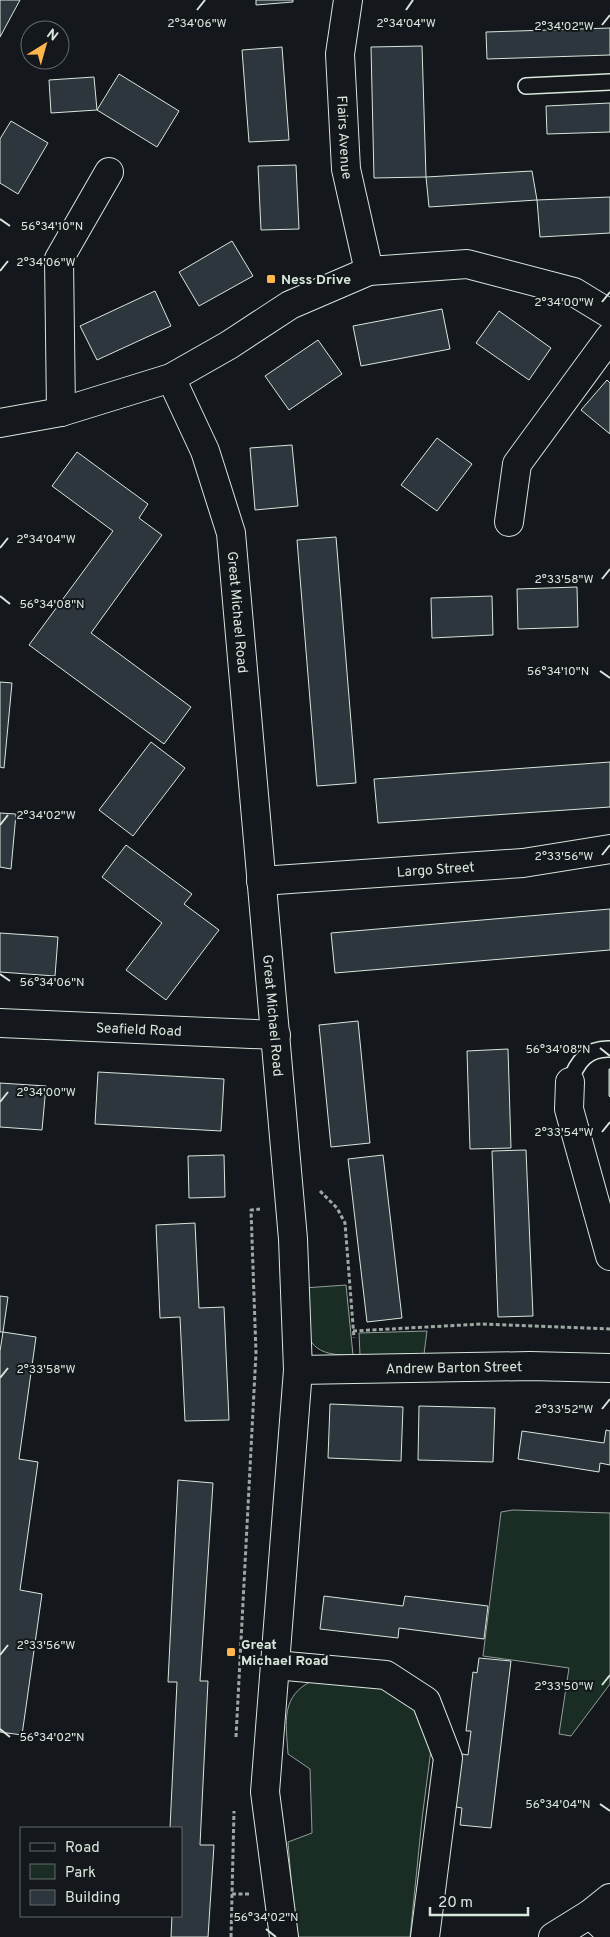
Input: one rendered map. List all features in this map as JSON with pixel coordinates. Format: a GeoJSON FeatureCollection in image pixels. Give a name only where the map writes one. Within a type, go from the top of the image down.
{"type":"FeatureCollection","features":[{"type":"Feature","properties":{"kind":"street","name":"Flairs Avenue"},"geometry":{"type":"LineString","coordinates":[[348,0],[340,54],[346,169],[369,271]]}},
{"type":"Feature","properties":{"kind":"street"},"geometry":{"type":"LineString","coordinates":[[61,412],[59,259],[109,172]]}},
{"type":"Feature","properties":{"kind":"street"},"geometry":{"type":"LineString","coordinates":[[0,423],[61,412],[171,378],[229,345],[290,305],[369,271],[467,264],[574,292],[610,314]]}},
{"type":"Feature","properties":{"kind":"street"},"geometry":{"type":"LineString","coordinates":[[510,522],[517,464],[610,337]]}},
{"type":"Feature","properties":{"kind":"street","name":"Great Michael Road"},"geometry":{"type":"LineString","coordinates":[[171,378],[205,451],[231,533],[290,1204],[298,1370],[265,1792],[284,1937]]}},
{"type":"Feature","properties":{"kind":"street","name":"Largo Street"},"geometry":{"type":"LineString","coordinates":[[262,881],[523,864],[610,849]]}},
{"type":"Feature","properties":{"kind":"street","name":"Seafield Road"},"geometry":{"type":"LineString","coordinates":[[0,1023],[276,1035]]}},
{"type":"Feature","properties":{"kind":"street"},"geometry":{"type":"LineString","coordinates":[[570,1082],[569,1109],[610,1256]]}},
{"type":"Feature","properties":{"kind":"street","name":"Andrew Barton Street"},"geometry":{"type":"LineString","coordinates":[[298,1370],[530,1366],[610,1368]]}},
{"type":"Feature","properties":{"kind":"street"},"geometry":{"type":"LineString","coordinates":[[275,1665],[386,1675],[426,1701],[448,1758],[424,1937]]}},
{"type":"Feature","properties":{"kind":"street"},"geometry":{"type":"LineString","coordinates":[[553,1937],[600,1906],[610,1932]]}},
{"type":"Feature","properties":{"kind":"lane"},"geometry":{"type":"LineString","coordinates":[[526,86],[610,82]]}},
{"type":"Feature","properties":{"kind":"lane"},"geometry":{"type":"LineString","coordinates":[[570,1082],[575,1068],[585,1055],[600,1049],[610,1049]]}},
{"type":"Feature","properties":{"kind":"path"},"geometry":{"type":"LineString","coordinates":[[318,1188],[337,1208],[345,1223],[356,1369]]}},
{"type":"Feature","properties":{"kind":"path"},"geometry":{"type":"LineString","coordinates":[[236,1740],[256,1353],[251,1210],[290,1204]]}},
{"type":"Feature","properties":{"kind":"path"},"geometry":{"type":"LineString","coordinates":[[353,1330],[482,1324],[610,1330]]}},
{"type":"Feature","properties":{"kind":"path"},"geometry":{"type":"LineString","coordinates":[[230,1937],[234,1810]]}},
{"type":"Feature","properties":{"kind":"green space"},"geometry":{"type":"Polygon","coordinates":[[[346,1285],[353,1355],[323,1351],[314,1345],[309,1338],[306,1328],[304,1288],[346,1285]]]}},
{"type":"Feature","properties":{"kind":"green space"},"geometry":{"type":"Polygon","coordinates":[[[427,1331],[424,1354],[360,1355],[359,1333],[427,1331]]]}},
{"type":"Feature","properties":{"kind":"green space"},"geometry":{"type":"Polygon","coordinates":[[[513,1510],[610,1513],[610,1684],[571,1736],[559,1734],[569,1668],[483,1656],[501,1512],[513,1510]]]}},
{"type":"Feature","properties":{"kind":"green space"},"geometry":{"type":"Polygon","coordinates":[[[314,1680],[404,1689],[433,1734],[410,1937],[296,1937],[288,1842],[312,1833],[310,1769],[288,1754],[286,1720],[290,1702],[295,1693],[314,1680]]]}},
{"type":"Feature","properties":{"kind":"building"},"geometry":{"type":"Polygon","coordinates":[[[0,0],[20,0],[0,37],[0,0]]]}},
{"type":"Feature","properties":{"kind":"building"},"geometry":{"type":"Polygon","coordinates":[[[256,0],[293,0],[293,2],[256,5],[256,0]]]}},
{"type":"Feature","properties":{"kind":"building"},"geometry":{"type":"Polygon","coordinates":[[[610,28],[610,55],[487,59],[486,32],[610,28]]]}},
{"type":"Feature","properties":{"kind":"building"},"geometry":{"type":"Polygon","coordinates":[[[422,46],[426,177],[374,178],[371,47],[422,46]]]}},
{"type":"Feature","properties":{"kind":"building"},"geometry":{"type":"Polygon","coordinates":[[[282,47],[289,140],[249,142],[242,50],[282,47]]]}},
{"type":"Feature","properties":{"kind":"building"},"geometry":{"type":"Polygon","coordinates":[[[119,74],[179,111],[157,147],[97,110],[119,74]]]}},
{"type":"Feature","properties":{"kind":"building"},"geometry":{"type":"Polygon","coordinates":[[[94,77],[97,110],[51,113],[49,80],[94,77]]]}},
{"type":"Feature","properties":{"kind":"building"},"geometry":{"type":"Polygon","coordinates":[[[610,103],[610,132],[547,134],[546,106],[610,103]]]}},
{"type":"Feature","properties":{"kind":"building"},"geometry":{"type":"Polygon","coordinates":[[[11,121],[48,143],[18,194],[0,183],[0,139],[11,121]]]}},
{"type":"Feature","properties":{"kind":"building"},"geometry":{"type":"Polygon","coordinates":[[[296,165],[299,229],[261,230],[258,166],[296,165]]]}},
{"type":"Feature","properties":{"kind":"building"},"geometry":{"type":"Polygon","coordinates":[[[532,171],[537,200],[429,207],[426,177],[532,171]]]}},
{"type":"Feature","properties":{"kind":"building"},"geometry":{"type":"Polygon","coordinates":[[[610,197],[610,233],[540,237],[537,200],[610,197]]]}},
{"type":"Feature","properties":{"kind":"building"},"geometry":{"type":"Polygon","coordinates":[[[232,241],[253,276],[199,306],[179,272],[232,241]]]}},
{"type":"Feature","properties":{"kind":"building"},"geometry":{"type":"Polygon","coordinates":[[[155,291],[171,326],[97,360],[80,326],[155,291]]]}},
{"type":"Feature","properties":{"kind":"building"},"geometry":{"type":"Polygon","coordinates":[[[442,309],[450,349],[361,366],[353,326],[442,309]]]}},
{"type":"Feature","properties":{"kind":"building"},"geometry":{"type":"Polygon","coordinates":[[[499,311],[551,348],[529,380],[476,343],[499,311]]]}},
{"type":"Feature","properties":{"kind":"building"},"geometry":{"type":"Polygon","coordinates":[[[318,340],[342,374],[289,410],[265,376],[318,340]]]}},
{"type":"Feature","properties":{"kind":"building"},"geometry":{"type":"Polygon","coordinates":[[[607,380],[610,383],[610,434],[581,410],[607,380]]]}},
{"type":"Feature","properties":{"kind":"building"},"geometry":{"type":"Polygon","coordinates":[[[437,438],[472,464],[437,511],[401,485],[437,438]]]}},
{"type":"Feature","properties":{"kind":"building"},"geometry":{"type":"Polygon","coordinates":[[[292,445],[298,506],[255,510],[250,448],[292,445]]]}},
{"type":"Feature","properties":{"kind":"building"},"geometry":{"type":"Polygon","coordinates":[[[77,452],[148,504],[139,518],[162,535],[91,633],[191,707],[164,744],[29,645],[113,531],[52,486],[77,452]]]}},
{"type":"Feature","properties":{"kind":"building"},"geometry":{"type":"Polygon","coordinates":[[[336,537],[356,783],[317,786],[297,540],[336,537]]]}},
{"type":"Feature","properties":{"kind":"building"},"geometry":{"type":"Polygon","coordinates":[[[577,587],[578,627],[518,629],[517,589],[577,587]]]}},
{"type":"Feature","properties":{"kind":"building"},"geometry":{"type":"Polygon","coordinates":[[[492,596],[493,635],[432,638],[431,598],[492,596]]]}},
{"type":"Feature","properties":{"kind":"building"},"geometry":{"type":"Polygon","coordinates":[[[0,682],[12,683],[4,768],[0,767],[0,682]]]}},
{"type":"Feature","properties":{"kind":"building"},"geometry":{"type":"Polygon","coordinates":[[[151,742],[185,768],[133,836],[99,810],[151,742]]]}},
{"type":"Feature","properties":{"kind":"building"},"geometry":{"type":"Polygon","coordinates":[[[610,762],[610,807],[378,823],[374,779],[610,762]]]}},
{"type":"Feature","properties":{"kind":"building"},"geometry":{"type":"Polygon","coordinates":[[[0,813],[16,814],[11,869],[0,867],[0,813]]]}},
{"type":"Feature","properties":{"kind":"building"},"geometry":{"type":"Polygon","coordinates":[[[126,845],[192,894],[184,904],[219,930],[166,1000],[126,970],[162,923],[102,877],[126,845]]]}},
{"type":"Feature","properties":{"kind":"building"},"geometry":{"type":"Polygon","coordinates":[[[610,909],[610,950],[335,973],[331,933],[610,909]]]}},
{"type":"Feature","properties":{"kind":"building"},"geometry":{"type":"Polygon","coordinates":[[[0,933],[58,937],[55,976],[0,972],[0,933]]]}},
{"type":"Feature","properties":{"kind":"building"},"geometry":{"type":"Polygon","coordinates":[[[358,1021],[370,1143],[331,1147],[319,1025],[358,1021]]]}},
{"type":"Feature","properties":{"kind":"building"},"geometry":{"type":"Polygon","coordinates":[[[508,1049],[511,1148],[470,1149],[467,1051],[508,1049]]]}},
{"type":"Feature","properties":{"kind":"building"},"geometry":{"type":"Polygon","coordinates":[[[610,1069],[610,1097],[609,1096],[610,1069]]]}},
{"type":"Feature","properties":{"kind":"building"},"geometry":{"type":"Polygon","coordinates":[[[98,1072],[224,1079],[221,1131],[95,1124],[98,1072]]]}},
{"type":"Feature","properties":{"kind":"building"},"geometry":{"type":"Polygon","coordinates":[[[0,1083],[46,1086],[42,1130],[0,1127],[0,1083]]]}},
{"type":"Feature","properties":{"kind":"building"},"geometry":{"type":"Polygon","coordinates":[[[526,1150],[533,1316],[498,1317],[492,1151],[526,1150]]]}},
{"type":"Feature","properties":{"kind":"building"},"geometry":{"type":"Polygon","coordinates":[[[224,1155],[225,1197],[189,1198],[188,1156],[224,1155]]]}},
{"type":"Feature","properties":{"kind":"building"},"geometry":{"type":"Polygon","coordinates":[[[383,1155],[402,1318],[367,1322],[348,1159],[383,1155]]]}},
{"type":"Feature","properties":{"kind":"building"},"geometry":{"type":"Polygon","coordinates":[[[195,1223],[199,1308],[224,1307],[229,1420],[185,1421],[180,1317],[160,1318],[156,1225],[195,1223]]]}},
{"type":"Feature","properties":{"kind":"building"},"geometry":{"type":"Polygon","coordinates":[[[0,1296],[8,1297],[3,1332],[0,1332],[0,1296]]]}},
{"type":"Feature","properties":{"kind":"building"},"geometry":{"type":"Polygon","coordinates":[[[3,1332],[36,1337],[19,1459],[38,1462],[20,1590],[42,1594],[22,1735],[0,1732],[0,1351],[3,1332]]]}},
{"type":"Feature","properties":{"kind":"building"},"geometry":{"type":"Polygon","coordinates":[[[330,1404],[403,1407],[401,1461],[328,1458],[330,1404]]]}},
{"type":"Feature","properties":{"kind":"building"},"geometry":{"type":"Polygon","coordinates":[[[419,1406],[495,1408],[493,1462],[418,1460],[419,1406]]]}},
{"type":"Feature","properties":{"kind":"building"},"geometry":{"type":"Polygon","coordinates":[[[606,1430],[610,1431],[610,1465],[600,1463],[599,1472],[518,1459],[522,1431],[604,1443],[606,1430]]]}},
{"type":"Feature","properties":{"kind":"building"},"geometry":{"type":"Polygon","coordinates":[[[178,1480],[213,1483],[200,1681],[208,1681],[200,1845],[214,1845],[208,1937],[171,1937],[172,1917],[182,1917],[182,1827],[170,1827],[177,1682],[168,1682],[178,1480]]]}},
{"type":"Feature","properties":{"kind":"building"},"geometry":{"type":"Polygon","coordinates":[[[324,1596],[403,1606],[405,1596],[488,1606],[484,1639],[399,1628],[398,1638],[320,1629],[324,1596]]]}},
{"type":"Feature","properties":{"kind":"building"},"geometry":{"type":"Polygon","coordinates":[[[479,1658],[511,1661],[491,1828],[460,1825],[462,1808],[456,1807],[462,1754],[468,1755],[471,1731],[466,1731],[473,1672],[477,1673],[479,1658]]]}},
{"type":"Feature","properties":{"kind":"place","name":"Ness Drive"},"geometry":{"type":"Point","coordinates":[271,279]}},
{"type":"Feature","properties":{"kind":"place","name":"Great Michael Road"},"geometry":{"type":"Point","coordinates":[231,1652]}}]}
